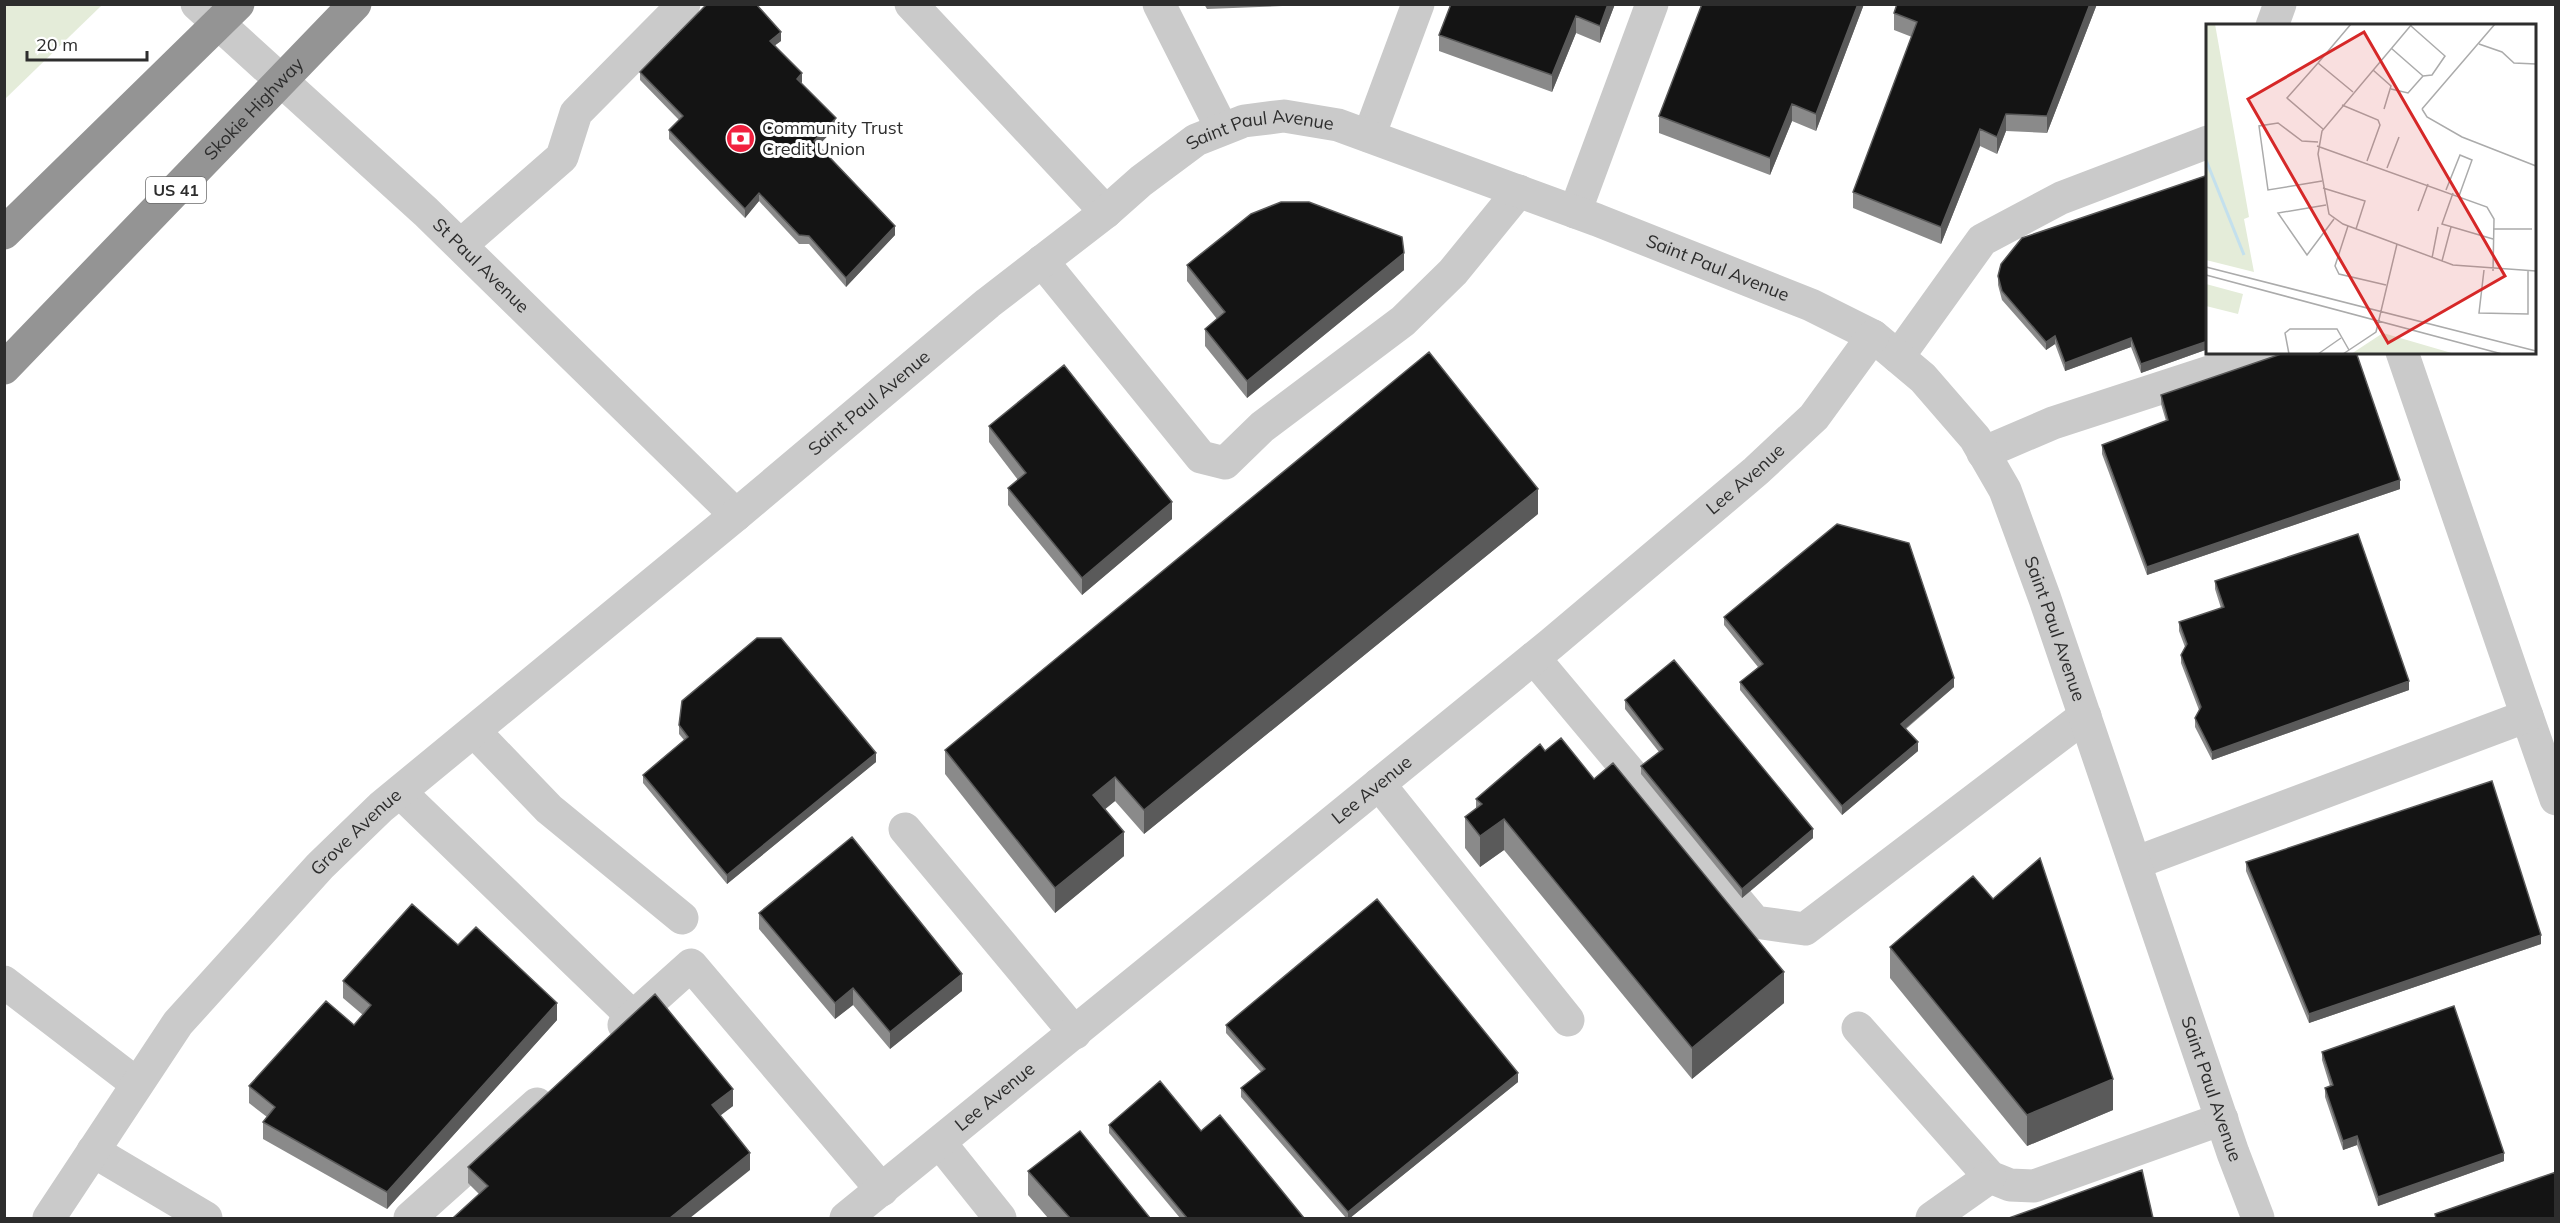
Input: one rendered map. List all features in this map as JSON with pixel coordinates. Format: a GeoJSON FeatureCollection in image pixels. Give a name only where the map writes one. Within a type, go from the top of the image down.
{"type":"FeatureCollection","features":[{"type":"Feature","properties":{"kind":"highway","name":"Skokie Highway"},"geometry":{"type":"LineString","coordinates":[[4,368],[354,4]]}},
{"type":"Feature","properties":{"kind":"highway"},"geometry":{"type":"LineString","coordinates":[[4,233],[218,11]]}},
{"type":"Feature","properties":{"kind":"street"},"geometry":{"type":"LineString","coordinates":[[461,245],[562,157],[576,113],[684,4]]}},
{"type":"Feature","properties":{"kind":"street"},"geometry":{"type":"LineString","coordinates":[[911,4],[1106,212]]}},
{"type":"Feature","properties":{"kind":"street"},"geometry":{"type":"LineString","coordinates":[[1159,4],[1222,129]]}},
{"type":"Feature","properties":{"kind":"street"},"geometry":{"type":"LineString","coordinates":[[1369,136],[1418,4]]}},
{"type":"Feature","properties":{"kind":"street"},"geometry":{"type":"LineString","coordinates":[[1575,212],[1652,4]]}},
{"type":"Feature","properties":{"kind":"street"},"geometry":{"type":"LineString","coordinates":[[2273,24],[2280,4]]}},
{"type":"Feature","properties":{"kind":"street","name":"St Paul Avenue"},"geometry":{"type":"LineString","coordinates":[[218,11],[281,80],[461,245],[736,515]]}},
{"type":"Feature","properties":{"kind":"street","name":"Saint Paul Avenue"},"geometry":{"type":"LineString","coordinates":[[736,515],[988,303],[1106,212],[1141,181],[1196,140],[1244,121],[1284,116],[1338,124],[1575,212],[1811,305],[1886,347],[1923,378],[1975,438],[2005,490],[2045,599],[2222,1119],[2258,1218]]}},
{"type":"Feature","properties":{"kind":"street","name":"Lee Avenue"},"geometry":{"type":"LineString","coordinates":[[846,1218],[1534,658],[1756,471],[1886,347],[1982,240],[2061,198],[2206,143]]}},
{"type":"Feature","properties":{"kind":"street"},"geometry":{"type":"LineString","coordinates":[[1042,261],[1201,457],[1225,463],[1262,427],[1403,321],[1453,272],[1519,191]]}},
{"type":"Feature","properties":{"kind":"street"},"geometry":{"type":"LineString","coordinates":[[1983,453],[2053,423],[2265,354]]}},
{"type":"Feature","properties":{"kind":"street"},"geometry":{"type":"LineString","coordinates":[[2403,354],[2556,799]]}},
{"type":"Feature","properties":{"kind":"street","name":"Grove Avenue"},"geometry":{"type":"LineString","coordinates":[[49,1218],[178,1023],[320,866],[400,792],[736,515]]}},
{"type":"Feature","properties":{"kind":"street"},"geometry":{"type":"LineString","coordinates":[[1534,658],[1755,922],[1804,929],[2085,716]]}},
{"type":"Feature","properties":{"kind":"street"},"geometry":{"type":"LineString","coordinates":[[2135,863],[2528,716]]}},
{"type":"Feature","properties":{"kind":"street"},"geometry":{"type":"LineString","coordinates":[[474,731],[549,809],[682,918]]}},
{"type":"Feature","properties":{"kind":"street"},"geometry":{"type":"LineString","coordinates":[[1379,784],[1568,1020]]}},
{"type":"Feature","properties":{"kind":"street"},"geometry":{"type":"LineString","coordinates":[[400,792],[633,1017]]}},
{"type":"Feature","properties":{"kind":"street"},"geometry":{"type":"LineString","coordinates":[[905,829],[1075,1033]]}},
{"type":"Feature","properties":{"kind":"street"},"geometry":{"type":"LineString","coordinates":[[598,1048],[692,965],[882,1190]]}},
{"type":"Feature","properties":{"kind":"street"},"geometry":{"type":"LineString","coordinates":[[4,982],[137,1084]]}},
{"type":"Feature","properties":{"kind":"street"},"geometry":{"type":"LineString","coordinates":[[1858,1028],[1990,1177],[2010,1185],[2034,1186],[2222,1119]]}},
{"type":"Feature","properties":{"kind":"street"},"geometry":{"type":"LineString","coordinates":[[410,1218],[555,1087]]}},
{"type":"Feature","properties":{"kind":"street"},"geometry":{"type":"LineString","coordinates":[[940,1143],[999,1218]]}},
{"type":"Feature","properties":{"kind":"street"},"geometry":{"type":"LineString","coordinates":[[93,1151],[206,1218]]}},
{"type":"Feature","properties":{"kind":"street"},"geometry":{"type":"LineString","coordinates":[[1932,1218],[1990,1177]]}},
{"type":"Feature","properties":{"kind":"green space"},"geometry":{"type":"Polygon","coordinates":[[[5,4],[101,4],[101,6],[5,99],[5,4]]]}},
{"type":"Feature","properties":{"kind":"building"},"geometry":{"type":"Polygon","coordinates":[[[707,4],[756,4],[781,32],[770,41],[802,73],[797,79],[836,118],[814,141],[895,226],[846,278],[809,236],[799,235],[759,193],[745,209],[669,130],[683,116],[640,72],[707,4]]]}},
{"type":"Feature","properties":{"kind":"building"},"geometry":{"type":"Polygon","coordinates":[[[1451,4],[1608,4],[1600,26],[1576,16],[1552,75],[1439,35],[1451,4]]]}},
{"type":"Feature","properties":{"kind":"building"},"geometry":{"type":"Polygon","coordinates":[[[1702,4],[1858,4],[1816,114],[1792,104],[1770,158],[1659,116],[1702,4]]]}},
{"type":"Feature","properties":{"kind":"building"},"geometry":{"type":"Polygon","coordinates":[[[1897,4],[2090,4],[2047,116],[2006,114],[1997,137],[1980,129],[1941,227],[1853,192],[1917,22],[1894,13],[1897,4]]]}},
{"type":"Feature","properties":{"kind":"building"},"geometry":{"type":"Polygon","coordinates":[[[2206,176],[2206,342],[2141,364],[2131,338],[2065,363],[2055,336],[2046,342],[2002,291],[1998,276],[2001,264],[2022,238],[2206,176]]]}},
{"type":"Feature","properties":{"kind":"building"},"geometry":{"type":"Polygon","coordinates":[[[1281,202],[1309,202],[1402,237],[1404,253],[1247,381],[1205,329],[1225,312],[1187,265],[1251,214],[1281,202]]]}},
{"type":"Feature","properties":{"kind":"building"},"geometry":{"type":"Polygon","coordinates":[[[1429,352],[1538,489],[1144,810],[1115,777],[1093,795],[1124,832],[1055,888],[945,750],[1429,352]]]}},
{"type":"Feature","properties":{"kind":"building"},"geometry":{"type":"Polygon","coordinates":[[[2281,354],[2357,354],[2400,480],[2147,567],[2102,445],[2168,420],[2161,395],[2281,354]]]}},
{"type":"Feature","properties":{"kind":"building"},"geometry":{"type":"Polygon","coordinates":[[[1064,365],[1172,502],[1082,578],[1008,488],[1026,473],[989,426],[1064,365]]]}},
{"type":"Feature","properties":{"kind":"building"},"geometry":{"type":"Polygon","coordinates":[[[1837,524],[1909,543],[1954,678],[1901,724],[1918,742],[1842,806],[1740,682],[1763,664],[1724,617],[1837,524]]]}},
{"type":"Feature","properties":{"kind":"building"},"geometry":{"type":"Polygon","coordinates":[[[2358,534],[2409,681],[2212,752],[2195,718],[2201,707],[2181,655],[2187,644],[2179,622],[2224,607],[2215,581],[2358,534]]]}},
{"type":"Feature","properties":{"kind":"building"},"geometry":{"type":"Polygon","coordinates":[[[757,638],[781,638],[876,753],[727,875],[643,775],[688,737],[679,725],[682,701],[757,638]]]}},
{"type":"Feature","properties":{"kind":"building"},"geometry":{"type":"Polygon","coordinates":[[[1674,660],[1813,829],[1742,889],[1641,766],[1663,749],[1625,700],[1674,660]]]}},
{"type":"Feature","properties":{"kind":"building"},"geometry":{"type":"Polygon","coordinates":[[[1561,738],[1594,779],[1613,763],[1784,972],[1692,1048],[1504,819],[1480,836],[1465,817],[1482,804],[1476,799],[1540,744],[1545,751],[1561,738]]]}},
{"type":"Feature","properties":{"kind":"building"},"geometry":{"type":"Polygon","coordinates":[[[2492,781],[2541,935],[2309,1014],[2246,862],[2492,781]]]}},
{"type":"Feature","properties":{"kind":"building"},"geometry":{"type":"Polygon","coordinates":[[[852,837],[962,974],[890,1032],[853,988],[835,1003],[759,913],[852,837]]]}},
{"type":"Feature","properties":{"kind":"building"},"geometry":{"type":"Polygon","coordinates":[[[2040,858],[2113,1079],[2027,1115],[1890,947],[1973,876],[1993,899],[2040,858]]]}},
{"type":"Feature","properties":{"kind":"building"},"geometry":{"type":"Polygon","coordinates":[[[1377,899],[1518,1073],[1348,1212],[1241,1088],[1265,1069],[1226,1025],[1377,899]]]}},
{"type":"Feature","properties":{"kind":"building"},"geometry":{"type":"Polygon","coordinates":[[[412,904],[458,945],[476,927],[557,1003],[387,1192],[263,1122],[275,1107],[249,1086],[326,1001],[354,1025],[371,1005],[343,981],[412,904]]]}},
{"type":"Feature","properties":{"kind":"building"},"geometry":{"type":"Polygon","coordinates":[[[655,994],[733,1089],[712,1105],[750,1153],[670,1218],[453,1218],[488,1186],[468,1167],[655,994]]]}},
{"type":"Feature","properties":{"kind":"building"},"geometry":{"type":"Polygon","coordinates":[[[2454,1006],[2504,1153],[2378,1197],[2357,1136],[2343,1141],[2325,1088],[2333,1085],[2322,1052],[2454,1006]]]}},
{"type":"Feature","properties":{"kind":"building"},"geometry":{"type":"Polygon","coordinates":[[[1160,1081],[1201,1131],[1220,1115],[1304,1218],[1187,1218],[1109,1125],[1160,1081]]]}},
{"type":"Feature","properties":{"kind":"building"},"geometry":{"type":"Polygon","coordinates":[[[1080,1131],[1150,1218],[1070,1218],[1028,1171],[1080,1131]]]}},
{"type":"Feature","properties":{"kind":"building"},"geometry":{"type":"Polygon","coordinates":[[[2142,1170],[2153,1218],[2009,1218],[2142,1170]]]}},
{"type":"Feature","properties":{"kind":"building"},"geometry":{"type":"Polygon","coordinates":[[[2556,1172],[2556,1218],[2436,1218],[2435,1214],[2556,1172]]]}},
{"type":"Feature","properties":{"kind":"place","name":"Community Trust Credit Union"},"geometry":{"type":"Point","coordinates":[741,138]}}]}
